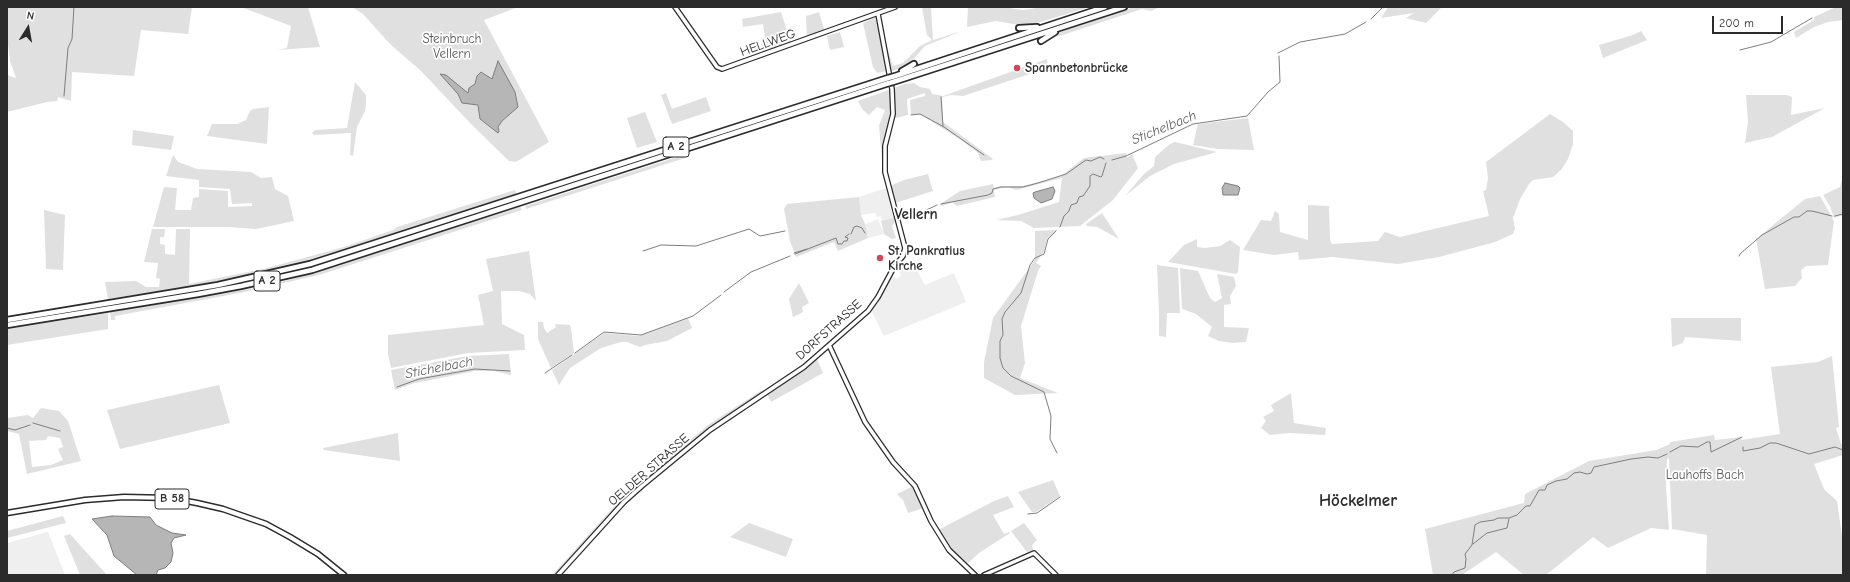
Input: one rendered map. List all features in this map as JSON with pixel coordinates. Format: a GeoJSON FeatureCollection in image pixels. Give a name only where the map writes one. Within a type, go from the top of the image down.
{"type":"FeatureCollection","features":[{"type":"Feature","properties":{"kind":"highway","name":"A 2"},"geometry":{"type":"LineString","coordinates":[[7,320],[211,286],[277,273],[352,252],[1106,7]]}},
{"type":"Feature","properties":{"kind":"highway","name":"A 2"},"geometry":{"type":"LineString","coordinates":[[7,326],[198,294],[281,278],[354,258],[1124,7]]}},
{"type":"Feature","properties":{"kind":"highway"},"geometry":{"type":"LineString","coordinates":[[1019,28],[1050,25]]}},
{"type":"Feature","properties":{"kind":"highway"},"geometry":{"type":"LineString","coordinates":[[1041,41],[1067,25]]}},
{"type":"Feature","properties":{"kind":"highway"},"geometry":{"type":"LineString","coordinates":[[890,77],[914,64]]}},
{"type":"Feature","properties":{"kind":"highway"},"geometry":{"type":"LineString","coordinates":[[891,83],[909,80]]}},
{"type":"Feature","properties":{"kind":"main road","name":"B 58"},"geometry":{"type":"LineString","coordinates":[[7,512],[19,512],[91,500],[124,497],[170,498],[213,506],[266,524],[318,554],[344,575]]}},
{"type":"Feature","properties":{"kind":"street","name":"HELLWEG"},"geometry":{"type":"LineString","coordinates":[[675,7],[717,67],[726,69],[879,13]]}},
{"type":"Feature","properties":{"kind":"street"},"geometry":{"type":"LineString","coordinates":[[879,13],[895,7]]}},
{"type":"Feature","properties":{"kind":"street","name":"DORFSTRASSE"},"geometry":{"type":"LineString","coordinates":[[765,393],[804,367],[873,305],[894,267],[902,258],[905,251],[885,172],[885,146],[892,114],[892,89],[879,13]]}},
{"type":"Feature","properties":{"kind":"street"},"geometry":{"type":"LineString","coordinates":[[829,345],[865,422],[893,462],[915,486],[931,521],[949,550],[976,575]]}},
{"type":"Feature","properties":{"kind":"street","name":"OELDER STRASSE"},"geometry":{"type":"LineString","coordinates":[[558,575],[624,502],[642,486],[710,430],[765,393]]}},
{"type":"Feature","properties":{"kind":"street"},"geometry":{"type":"LineString","coordinates":[[984,575],[1034,553],[1056,575]]}},
{"type":"Feature","properties":{"kind":"shaded area"},"geometry":{"type":"Polygon","coordinates":[[[498,61],[515,92],[518,107],[502,121],[498,127],[498,133],[480,119],[478,105],[462,103],[458,94],[440,74],[446,75],[468,93],[469,88],[475,84],[477,76],[481,72],[492,79],[498,61]]]}},
{"type":"Feature","properties":{"kind":"shaded area"},"geometry":{"type":"Polygon","coordinates":[[[1225,183],[1238,186],[1240,188],[1238,195],[1223,195],[1222,188],[1225,183]]]}},
{"type":"Feature","properties":{"kind":"shaded area"},"geometry":{"type":"Polygon","coordinates":[[[1053,187],[1055,191],[1052,199],[1041,203],[1034,198],[1033,193],[1053,187]]]}},
{"type":"Feature","properties":{"kind":"shaded area"},"geometry":{"type":"Polygon","coordinates":[[[886,188],[895,217],[882,220],[881,216],[877,217],[875,213],[861,215],[859,197],[886,188]]]}},
{"type":"Feature","properties":{"kind":"shaded area"},"geometry":{"type":"Polygon","coordinates":[[[878,219],[884,234],[868,238],[865,224],[878,219]]]}},
{"type":"Feature","properties":{"kind":"shaded area"},"geometry":{"type":"Polygon","coordinates":[[[914,265],[925,285],[954,273],[966,302],[884,336],[871,310],[878,302],[892,276],[896,279],[901,276],[899,270],[914,265]]]}},
{"type":"Feature","properties":{"kind":"shaded area"},"geometry":{"type":"Polygon","coordinates":[[[112,516],[150,517],[156,525],[172,533],[186,535],[174,538],[171,543],[173,553],[171,562],[165,568],[158,570],[156,575],[137,575],[114,556],[107,535],[92,519],[112,516]]]}},
{"type":"Feature","properties":{"kind":"shaded area"},"geometry":{"type":"Polygon","coordinates":[[[48,532],[65,575],[7,575],[7,543],[48,532]]]}},
{"type":"Feature","properties":{"kind":"green space"},"geometry":{"type":"Polygon","coordinates":[[[7,7],[192,7],[188,34],[141,30],[134,76],[72,72],[71,101],[58,97],[57,101],[7,112],[7,75],[16,78],[10,61],[7,35],[7,7]]]}},
{"type":"Feature","properties":{"kind":"green space"},"geometry":{"type":"Polygon","coordinates":[[[241,7],[308,7],[320,47],[277,50],[287,48],[291,26],[241,7]]]}},
{"type":"Feature","properties":{"kind":"green space","name":"Steinbruch Vellern"},"geometry":{"type":"Polygon","coordinates":[[[352,7],[518,7],[484,20],[549,142],[516,162],[509,161],[471,124],[421,71],[390,44],[363,14],[352,7]]]}},
{"type":"Feature","properties":{"kind":"green space"},"geometry":{"type":"Polygon","coordinates":[[[922,7],[931,7],[933,40],[962,31],[925,46],[909,64],[890,72],[886,43],[893,66],[903,63],[920,46],[932,40],[927,35],[922,7]]]}},
{"type":"Feature","properties":{"kind":"green space"},"geometry":{"type":"Polygon","coordinates":[[[968,7],[1002,7],[1023,10],[1043,7],[1090,7],[1034,24],[1019,25],[996,21],[967,27],[968,7]]]}},
{"type":"Feature","properties":{"kind":"green space"},"geometry":{"type":"Polygon","coordinates":[[[1134,7],[1160,7],[1151,11],[1142,9],[1044,41],[1051,35],[1134,7]]]}},
{"type":"Feature","properties":{"kind":"green space"},"geometry":{"type":"Polygon","coordinates":[[[1388,7],[1442,7],[1426,23],[1406,18],[1414,13],[1381,18],[1388,7]]]}},
{"type":"Feature","properties":{"kind":"green space"},"geometry":{"type":"Polygon","coordinates":[[[1836,7],[1843,7],[1843,20],[1828,22],[1814,27],[1796,38],[1794,32],[1814,20],[1814,17],[1836,7]]]}},
{"type":"Feature","properties":{"kind":"green space"},"geometry":{"type":"Polygon","coordinates":[[[781,12],[791,44],[763,54],[761,44],[766,43],[763,24],[743,27],[742,19],[781,12]]]}},
{"type":"Feature","properties":{"kind":"green space"},"geometry":{"type":"Polygon","coordinates":[[[819,12],[825,32],[807,38],[806,16],[819,12]]]}},
{"type":"Feature","properties":{"kind":"green space"},"geometry":{"type":"Polygon","coordinates":[[[874,18],[877,20],[879,27],[887,71],[877,73],[873,67],[863,23],[874,18]]]}},
{"type":"Feature","properties":{"kind":"green space"},"geometry":{"type":"Polygon","coordinates":[[[1641,31],[1647,40],[1603,58],[1599,45],[1633,35],[1641,31]]]}},
{"type":"Feature","properties":{"kind":"green space"},"geometry":{"type":"Polygon","coordinates":[[[840,32],[844,47],[830,50],[827,36],[840,32]]]}},
{"type":"Feature","properties":{"kind":"green space"},"geometry":{"type":"Polygon","coordinates":[[[1047,59],[1048,68],[963,96],[951,95],[942,97],[943,122],[993,159],[992,160],[981,161],[978,153],[961,140],[920,114],[911,115],[910,100],[925,96],[925,93],[907,99],[908,115],[896,118],[890,114],[882,161],[879,126],[885,110],[877,107],[869,115],[862,109],[858,101],[905,84],[914,83],[920,87],[930,89],[932,94],[943,96],[1047,59]]]}},
{"type":"Feature","properties":{"kind":"green space"},"geometry":{"type":"Polygon","coordinates":[[[355,82],[366,95],[366,104],[365,111],[357,127],[353,156],[350,155],[351,133],[314,135],[312,133],[315,130],[347,128],[355,82]]]}},
{"type":"Feature","properties":{"kind":"green space"},"geometry":{"type":"Polygon","coordinates":[[[666,93],[672,109],[706,97],[711,111],[672,124],[661,95],[666,93]]]}},
{"type":"Feature","properties":{"kind":"green space"},"geometry":{"type":"Polygon","coordinates":[[[1746,95],[1787,95],[1792,97],[1791,115],[1825,108],[1772,137],[1745,143],[1748,122],[1746,95]]]}},
{"type":"Feature","properties":{"kind":"green space"},"geometry":{"type":"Polygon","coordinates":[[[269,107],[267,144],[207,136],[212,124],[237,124],[246,120],[250,111],[253,109],[269,107]]]}},
{"type":"Feature","properties":{"kind":"green space"},"geometry":{"type":"Polygon","coordinates":[[[645,112],[657,142],[637,148],[627,118],[645,112]]]}},
{"type":"Feature","properties":{"kind":"green space"},"geometry":{"type":"Polygon","coordinates":[[[1550,114],[1563,122],[1573,131],[1573,144],[1568,159],[1561,170],[1553,177],[1533,180],[1529,184],[1520,199],[1513,218],[1515,229],[1513,234],[1495,242],[1439,257],[1398,264],[1332,257],[1299,260],[1298,252],[1274,255],[1243,250],[1261,220],[1271,221],[1275,211],[1279,214],[1280,232],[1308,240],[1308,205],[1329,206],[1330,240],[1332,244],[1378,241],[1385,232],[1400,237],[1489,216],[1483,191],[1486,190],[1488,178],[1486,162],[1550,114]]]}},
{"type":"Feature","properties":{"kind":"green space"},"geometry":{"type":"Polygon","coordinates":[[[1248,118],[1254,150],[1218,149],[1193,145],[1198,124],[1248,118]]]}},
{"type":"Feature","properties":{"kind":"green space"},"geometry":{"type":"Polygon","coordinates":[[[133,130],[174,136],[171,150],[132,145],[133,130]]]}},
{"type":"Feature","properties":{"kind":"green space"},"geometry":{"type":"Polygon","coordinates":[[[1175,142],[1217,152],[1174,164],[1150,176],[1125,196],[1143,175],[1154,166],[1155,157],[1170,144],[1175,142]]]}},
{"type":"Feature","properties":{"kind":"green space"},"geometry":{"type":"Polygon","coordinates":[[[1126,153],[1127,158],[1132,154],[1138,168],[1113,200],[1080,226],[1034,228],[1021,221],[996,220],[1018,215],[1059,202],[1062,178],[1016,190],[1007,187],[1001,188],[994,190],[995,197],[957,206],[952,202],[942,206],[940,204],[960,191],[993,184],[994,188],[1001,186],[1023,186],[1061,176],[1084,158],[1126,153]]]}},
{"type":"Feature","properties":{"kind":"green space"},"geometry":{"type":"Polygon","coordinates":[[[173,155],[178,162],[197,169],[251,172],[261,178],[272,177],[275,189],[288,196],[294,221],[256,229],[229,227],[153,227],[164,187],[177,188],[175,210],[191,210],[193,198],[199,197],[199,189],[228,191],[228,207],[252,206],[252,203],[232,204],[230,189],[199,187],[199,180],[166,176],[173,155]]]}},
{"type":"Feature","properties":{"kind":"green space"},"geometry":{"type":"Polygon","coordinates":[[[683,155],[685,158],[526,209],[525,206],[683,155]]]}},
{"type":"Feature","properties":{"kind":"green space"},"geometry":{"type":"Polygon","coordinates":[[[928,174],[933,191],[895,203],[890,186],[904,180],[928,174]]]}},
{"type":"Feature","properties":{"kind":"green space"},"geometry":{"type":"Polygon","coordinates":[[[1843,175],[1843,215],[1834,218],[1830,206],[1823,195],[1840,187],[1843,175]]]}},
{"type":"Feature","properties":{"kind":"green space"},"geometry":{"type":"Polygon","coordinates":[[[515,190],[517,195],[296,265],[204,284],[108,299],[105,282],[136,281],[146,287],[159,287],[160,279],[156,278],[158,263],[144,262],[152,229],[165,229],[164,237],[160,237],[160,244],[165,245],[165,254],[175,255],[176,229],[190,229],[189,284],[267,268],[344,247],[393,230],[397,227],[515,190]]]}},
{"type":"Feature","properties":{"kind":"green space"},"geometry":{"type":"Polygon","coordinates":[[[1820,196],[1834,221],[1828,265],[1806,266],[1801,270],[1802,278],[1795,286],[1765,289],[1756,239],[1805,199],[1820,196]]]}},
{"type":"Feature","properties":{"kind":"green space"},"geometry":{"type":"Polygon","coordinates":[[[859,197],[861,215],[865,224],[868,238],[838,251],[834,242],[796,257],[790,241],[784,209],[787,204],[859,197]]]}},
{"type":"Feature","properties":{"kind":"green space"},"geometry":{"type":"Polygon","coordinates":[[[520,207],[522,210],[319,275],[240,293],[115,316],[115,320],[111,320],[110,312],[260,287],[296,278],[520,207]]]}},
{"type":"Feature","properties":{"kind":"green space"},"geometry":{"type":"Polygon","coordinates":[[[44,210],[65,215],[63,270],[46,269],[44,210]]]}},
{"type":"Feature","properties":{"kind":"green space"},"geometry":{"type":"Polygon","coordinates":[[[1102,213],[1119,239],[1097,227],[1087,226],[1086,224],[1102,213]]]}},
{"type":"Feature","properties":{"kind":"green space"},"geometry":{"type":"Polygon","coordinates":[[[895,217],[896,221],[892,226],[896,238],[892,239],[884,234],[881,221],[895,217]]]}},
{"type":"Feature","properties":{"kind":"green space"},"geometry":{"type":"Polygon","coordinates":[[[1057,230],[1047,239],[1044,251],[1036,263],[1041,266],[1038,271],[1021,326],[1025,363],[1020,378],[1058,393],[1015,395],[984,378],[984,362],[993,318],[1035,260],[1035,231],[1057,230]]]}},
{"type":"Feature","properties":{"kind":"green space"},"geometry":{"type":"Polygon","coordinates":[[[1197,239],[1197,247],[1205,248],[1220,246],[1230,240],[1240,247],[1238,272],[1236,274],[1168,262],[1184,245],[1197,239]]]}},
{"type":"Feature","properties":{"kind":"green space"},"geometry":{"type":"Polygon","coordinates":[[[529,251],[536,301],[530,294],[519,291],[501,291],[502,324],[524,335],[525,350],[468,353],[391,368],[388,354],[388,335],[484,325],[478,295],[493,291],[486,259],[529,251]]]}},
{"type":"Feature","properties":{"kind":"green space"},"geometry":{"type":"Polygon","coordinates":[[[1157,265],[1178,268],[1180,313],[1167,313],[1166,337],[1159,336],[1157,265]]]}},
{"type":"Feature","properties":{"kind":"green space"},"geometry":{"type":"Polygon","coordinates":[[[1180,268],[1198,271],[1210,298],[1215,302],[1222,298],[1217,274],[1234,277],[1236,286],[1230,296],[1231,304],[1224,305],[1224,327],[1249,328],[1246,342],[1233,343],[1219,341],[1208,336],[1212,327],[1196,314],[1182,309],[1180,268]]]}},
{"type":"Feature","properties":{"kind":"green space"},"geometry":{"type":"Polygon","coordinates":[[[799,283],[809,303],[802,307],[803,312],[793,317],[789,299],[799,283]]]}},
{"type":"Feature","properties":{"kind":"green space"},"geometry":{"type":"Polygon","coordinates":[[[108,313],[108,329],[7,345],[7,329],[108,313]]]}},
{"type":"Feature","properties":{"kind":"green space"},"geometry":{"type":"Polygon","coordinates":[[[688,318],[692,328],[667,341],[640,347],[627,342],[621,342],[601,348],[570,368],[559,385],[552,370],[604,333],[639,336],[688,318]]]}},
{"type":"Feature","properties":{"kind":"green space"},"geometry":{"type":"Polygon","coordinates":[[[1671,318],[1741,318],[1741,341],[1685,337],[1683,343],[1672,347],[1671,318]]]}},
{"type":"Feature","properties":{"kind":"green space"},"geometry":{"type":"Polygon","coordinates":[[[538,322],[543,322],[547,333],[556,327],[555,324],[570,325],[571,328],[574,353],[551,368],[538,339],[538,322]]]}},
{"type":"Feature","properties":{"kind":"green space"},"geometry":{"type":"Polygon","coordinates":[[[509,354],[511,375],[494,371],[475,371],[411,384],[395,390],[391,370],[468,356],[509,354]]]}},
{"type":"Feature","properties":{"kind":"green space"},"geometry":{"type":"Polygon","coordinates":[[[1832,356],[1839,427],[1836,428],[1841,444],[1843,443],[1843,455],[1814,464],[1824,489],[1837,501],[1843,543],[1843,575],[1706,575],[1707,535],[1672,529],[1669,458],[1667,459],[1666,486],[1669,530],[1651,528],[1608,548],[1593,537],[1546,575],[1524,575],[1496,552],[1462,575],[1433,575],[1425,529],[1524,503],[1525,494],[1589,461],[1656,450],[1670,444],[1670,442],[1714,435],[1715,440],[1742,437],[1741,440],[1780,434],[1771,367],[1818,362],[1832,356]]]}},
{"type":"Feature","properties":{"kind":"green space"},"geometry":{"type":"Polygon","coordinates":[[[817,359],[823,373],[771,402],[767,394],[817,359]]]}},
{"type":"Feature","properties":{"kind":"green space"},"geometry":{"type":"Polygon","coordinates":[[[219,385],[230,423],[120,449],[107,410],[219,385]]]}},
{"type":"Feature","properties":{"kind":"green space"},"geometry":{"type":"Polygon","coordinates":[[[762,390],[763,393],[714,426],[625,500],[622,498],[708,425],[762,390]]]}},
{"type":"Feature","properties":{"kind":"green space"},"geometry":{"type":"Polygon","coordinates":[[[1291,393],[1294,423],[1326,428],[1325,435],[1289,433],[1270,435],[1261,428],[1266,421],[1263,417],[1274,411],[1271,405],[1291,393]]]}},
{"type":"Feature","properties":{"kind":"green space"},"geometry":{"type":"Polygon","coordinates":[[[41,408],[59,411],[68,421],[81,461],[27,474],[19,434],[7,431],[7,418],[28,415],[33,418],[41,408]],[[48,436],[46,440],[29,441],[32,467],[51,465],[63,460],[58,449],[63,447],[60,438],[48,436]]]}},
{"type":"Feature","properties":{"kind":"green space"},"geometry":{"type":"Polygon","coordinates":[[[398,433],[400,461],[324,450],[323,448],[398,433]]]}},
{"type":"Feature","properties":{"kind":"green space"},"geometry":{"type":"Polygon","coordinates":[[[1053,480],[1060,496],[1036,512],[1032,512],[1018,492],[1053,480]]]}},
{"type":"Feature","properties":{"kind":"green space"},"geometry":{"type":"Polygon","coordinates":[[[913,486],[924,508],[908,513],[903,500],[897,494],[913,486]]]}},
{"type":"Feature","properties":{"kind":"green space"},"geometry":{"type":"Polygon","coordinates":[[[1008,496],[1014,507],[993,515],[1004,534],[1010,533],[979,553],[966,565],[953,553],[938,530],[994,501],[1008,496]]]}},
{"type":"Feature","properties":{"kind":"green space"},"geometry":{"type":"Polygon","coordinates":[[[620,500],[621,503],[556,575],[552,575],[620,500]]]}},
{"type":"Feature","properties":{"kind":"green space"},"geometry":{"type":"Polygon","coordinates":[[[63,516],[66,523],[7,538],[7,531],[63,516]]]}},
{"type":"Feature","properties":{"kind":"green space"},"geometry":{"type":"Polygon","coordinates":[[[749,523],[793,539],[786,557],[730,537],[749,523]]]}},
{"type":"Feature","properties":{"kind":"green space"},"geometry":{"type":"Polygon","coordinates":[[[1024,523],[1037,540],[1032,545],[1033,550],[1027,552],[1011,531],[1024,523]]]}},
{"type":"Feature","properties":{"kind":"green space"},"geometry":{"type":"Polygon","coordinates":[[[70,534],[107,575],[80,575],[64,536],[70,534]]]}},
{"type":"Feature","properties":{"kind":"waterway"},"geometry":{"type":"LineString","coordinates":[[64,96],[68,48],[72,39],[74,7]]}},
{"type":"Feature","properties":{"kind":"waterway","name":"Stichelbach"},"geometry":{"type":"LineString","coordinates":[[1371,19],[1383,7]]}},
{"type":"Feature","properties":{"kind":"waterway"},"geometry":{"type":"LineString","coordinates":[[1740,50],[1771,42],[1812,18]]}},
{"type":"Feature","properties":{"kind":"waterway","name":"Stichelbach"},"geometry":{"type":"LineString","coordinates":[[1278,53],[1300,42],[1345,34],[1366,22]]}},
{"type":"Feature","properties":{"kind":"waterway","name":"Stichelbach"},"geometry":{"type":"LineString","coordinates":[[1112,160],[1126,156],[1193,124],[1247,116],[1268,92],[1280,82],[1279,56]]}},
{"type":"Feature","properties":{"kind":"waterway"},"geometry":{"type":"LineString","coordinates":[[941,97],[943,126]]}},
{"type":"Feature","properties":{"kind":"waterway"},"geometry":{"type":"LineString","coordinates":[[911,115],[920,114],[944,127],[984,155]]}},
{"type":"Feature","properties":{"kind":"waterway","name":"Stichelbach"},"geometry":{"type":"LineString","coordinates":[[941,204],[988,195],[992,193],[993,189],[1001,187],[1023,187],[1038,183],[1066,174],[1086,160],[1091,161],[1100,157],[1104,159]]}},
{"type":"Feature","properties":{"kind":"waterway"},"geometry":{"type":"LineString","coordinates":[[1060,227],[1064,216],[1069,211],[1071,205],[1077,203],[1079,197],[1083,196],[1090,186],[1090,176],[1093,174],[1101,177],[1106,163]]}},
{"type":"Feature","properties":{"kind":"waterway","name":"Stichelbach"},"geometry":{"type":"LineString","coordinates":[[899,218],[920,213],[937,205]]}},
{"type":"Feature","properties":{"kind":"waterway"},"geometry":{"type":"LineString","coordinates":[[1739,256],[1762,235],[1794,217],[1799,217],[1807,211],[1832,216]]}},
{"type":"Feature","properties":{"kind":"waterway"},"geometry":{"type":"LineString","coordinates":[[1835,216],[1843,214]]}},
{"type":"Feature","properties":{"kind":"waterway","name":"Stichelbach"},"geometry":{"type":"LineString","coordinates":[[851,234],[854,227],[857,226],[862,228],[865,233]]}},
{"type":"Feature","properties":{"kind":"waterway"},"geometry":{"type":"LineString","coordinates":[[643,251],[661,245],[696,246],[749,229],[760,236],[785,231]]}},
{"type":"Feature","properties":{"kind":"waterway"},"geometry":{"type":"LineString","coordinates":[[1056,231],[1048,239],[1044,254],[1035,258],[1030,265],[1021,293],[1005,312],[1002,319],[1003,335],[1000,341],[1000,358],[1003,368],[1011,376],[1044,392],[1051,416],[1050,439],[1057,453]]}},
{"type":"Feature","properties":{"kind":"waterway","name":"Stichelbach"},"geometry":{"type":"LineString","coordinates":[[795,254],[836,238],[838,244],[842,244],[844,241],[847,241],[848,238],[845,237],[849,234]]}},
{"type":"Feature","properties":{"kind":"waterway","name":"Stichelbach"},"geometry":{"type":"LineString","coordinates":[[794,253],[807,249]]}},
{"type":"Feature","properties":{"kind":"waterway","name":"Stichelbach"},"geometry":{"type":"LineString","coordinates":[[724,292],[751,272],[790,256]]}},
{"type":"Feature","properties":{"kind":"waterway","name":"Stichelbach"},"geometry":{"type":"LineString","coordinates":[[575,353],[604,332],[641,335],[693,316],[721,295]]}},
{"type":"Feature","properties":{"kind":"waterway","name":"Stichelbach"},"geometry":{"type":"LineString","coordinates":[[545,373],[572,355]]}},
{"type":"Feature","properties":{"kind":"waterway","name":"Stichelbach"},"geometry":{"type":"LineString","coordinates":[[397,387],[419,379],[475,369],[510,371]]}},
{"type":"Feature","properties":{"kind":"waterway"},"geometry":{"type":"LineString","coordinates":[[33,423],[60,431]]}},
{"type":"Feature","properties":{"kind":"waterway"},"geometry":{"type":"LineString","coordinates":[[7,428],[15,430],[30,425]]}},
{"type":"Feature","properties":{"kind":"waterway","name":"Lauhoffs Bach"},"geometry":{"type":"LineString","coordinates":[[1670,452],[1681,446],[1698,447],[1707,442],[1710,442],[1711,452],[1742,437]]}},
{"type":"Feature","properties":{"kind":"waterway","name":"Lauhoffs Bach"},"geometry":{"type":"LineString","coordinates":[[1743,447],[1743,451],[1760,448],[1770,443],[1776,443],[1809,454],[1835,447],[1843,450]]}},
{"type":"Feature","properties":{"kind":"waterway","name":"Lauhoffs Bach"},"geometry":{"type":"LineString","coordinates":[[1452,575],[1454,572],[1465,568],[1465,554],[1472,545],[1475,525],[1480,522],[1498,518],[1509,518],[1517,515],[1526,506],[1530,506],[1539,490],[1545,490],[1547,485],[1556,481],[1567,479],[1574,473],[1580,472],[1587,474],[1591,473],[1594,467],[1631,459],[1648,457],[1658,458],[1667,454]]}},
{"type":"Feature","properties":{"kind":"waterway"},"geometry":{"type":"LineString","coordinates":[[1028,514],[1037,513],[1060,497]]}},
{"type":"Feature","properties":{"kind":"waterway","name":"Lauhoffs Bach"},"geometry":{"type":"LineString","coordinates":[[1473,544],[1487,533],[1507,528],[1509,519]]}},
{"type":"Feature","properties":{"kind":"place","name":"Spannbetonbrücke"},"geometry":{"type":"Point","coordinates":[1017,68]}},
{"type":"Feature","properties":{"kind":"place","name":"St. Pankratius Kirche"},"geometry":{"type":"Point","coordinates":[880,258]}},
{"type":"Feature","properties":{"kind":"district","name":"Vellern"},"geometry":{"type":"Point","coordinates":[916,215]}},
{"type":"Feature","properties":{"kind":"district","name":"Höckelmer"},"geometry":{"type":"Point","coordinates":[1358,501]}}]}
